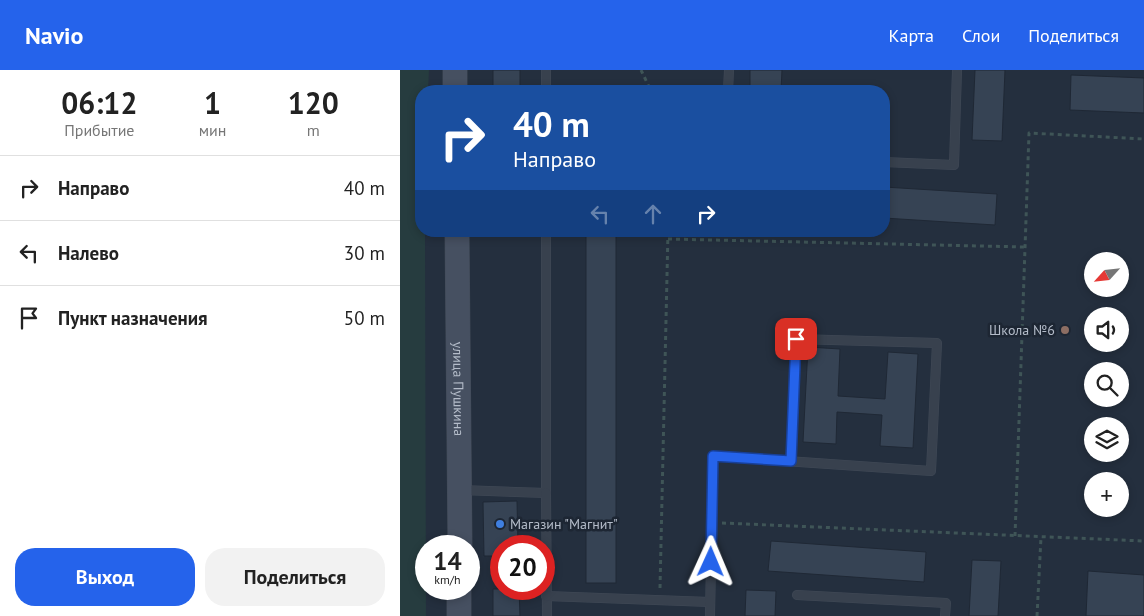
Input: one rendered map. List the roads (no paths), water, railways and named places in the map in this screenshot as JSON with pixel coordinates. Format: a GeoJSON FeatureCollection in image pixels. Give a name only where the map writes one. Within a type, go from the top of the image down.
{"type":"FeatureCollection","features":[{"type":"Feature","properties":{"kind":"street"},"geometry":{"type":"LineString","coordinates":[[455,70],[455,85]]}},
{"type":"Feature","properties":{"kind":"street","name":"улица Пушкина"},"geometry":{"type":"LineString","coordinates":[[457,237],[460,535]]}},
{"type":"Feature","properties":{"kind":"street"},"geometry":{"type":"LineString","coordinates":[[459,600],[459,616]]}},
{"type":"Feature","properties":{"kind":"lane"},"geometry":{"type":"LineString","coordinates":[[546,70],[546,85]]}},
{"type":"Feature","properties":{"kind":"lane"},"geometry":{"type":"LineString","coordinates":[[728,85],[729,70]]}},
{"type":"Feature","properties":{"kind":"lane"},"geometry":{"type":"LineString","coordinates":[[890,162],[954,165],[957,70]]}},
{"type":"Feature","properties":{"kind":"lane"},"geometry":{"type":"LineString","coordinates":[[546,237],[546,535]]}},
{"type":"Feature","properties":{"kind":"lane"},"geometry":{"type":"LineString","coordinates":[[710,616],[713,456],[931,471],[937,343],[796,339],[791,461]]}},
{"type":"Feature","properties":{"kind":"lane"},"geometry":{"type":"LineString","coordinates":[[460,490],[546,493]]}},
{"type":"Feature","properties":{"kind":"lane"},"geometry":{"type":"LineString","coordinates":[[797,595],[946,603],[945,616]]}},
{"type":"Feature","properties":{"kind":"lane"},"geometry":{"type":"LineString","coordinates":[[555,596],[710,602]]}},
{"type":"Feature","properties":{"kind":"lane"},"geometry":{"type":"LineString","coordinates":[[546,600],[547,616]]}},
{"type":"Feature","properties":{"kind":"place","name":"Школа №6"},"geometry":{"type":"Point","coordinates":[1065,330]}},
{"type":"Feature","properties":{"kind":"place","name":"Магазин \"Магнит\""},"geometry":{"type":"Point","coordinates":[500,524]}}]}
